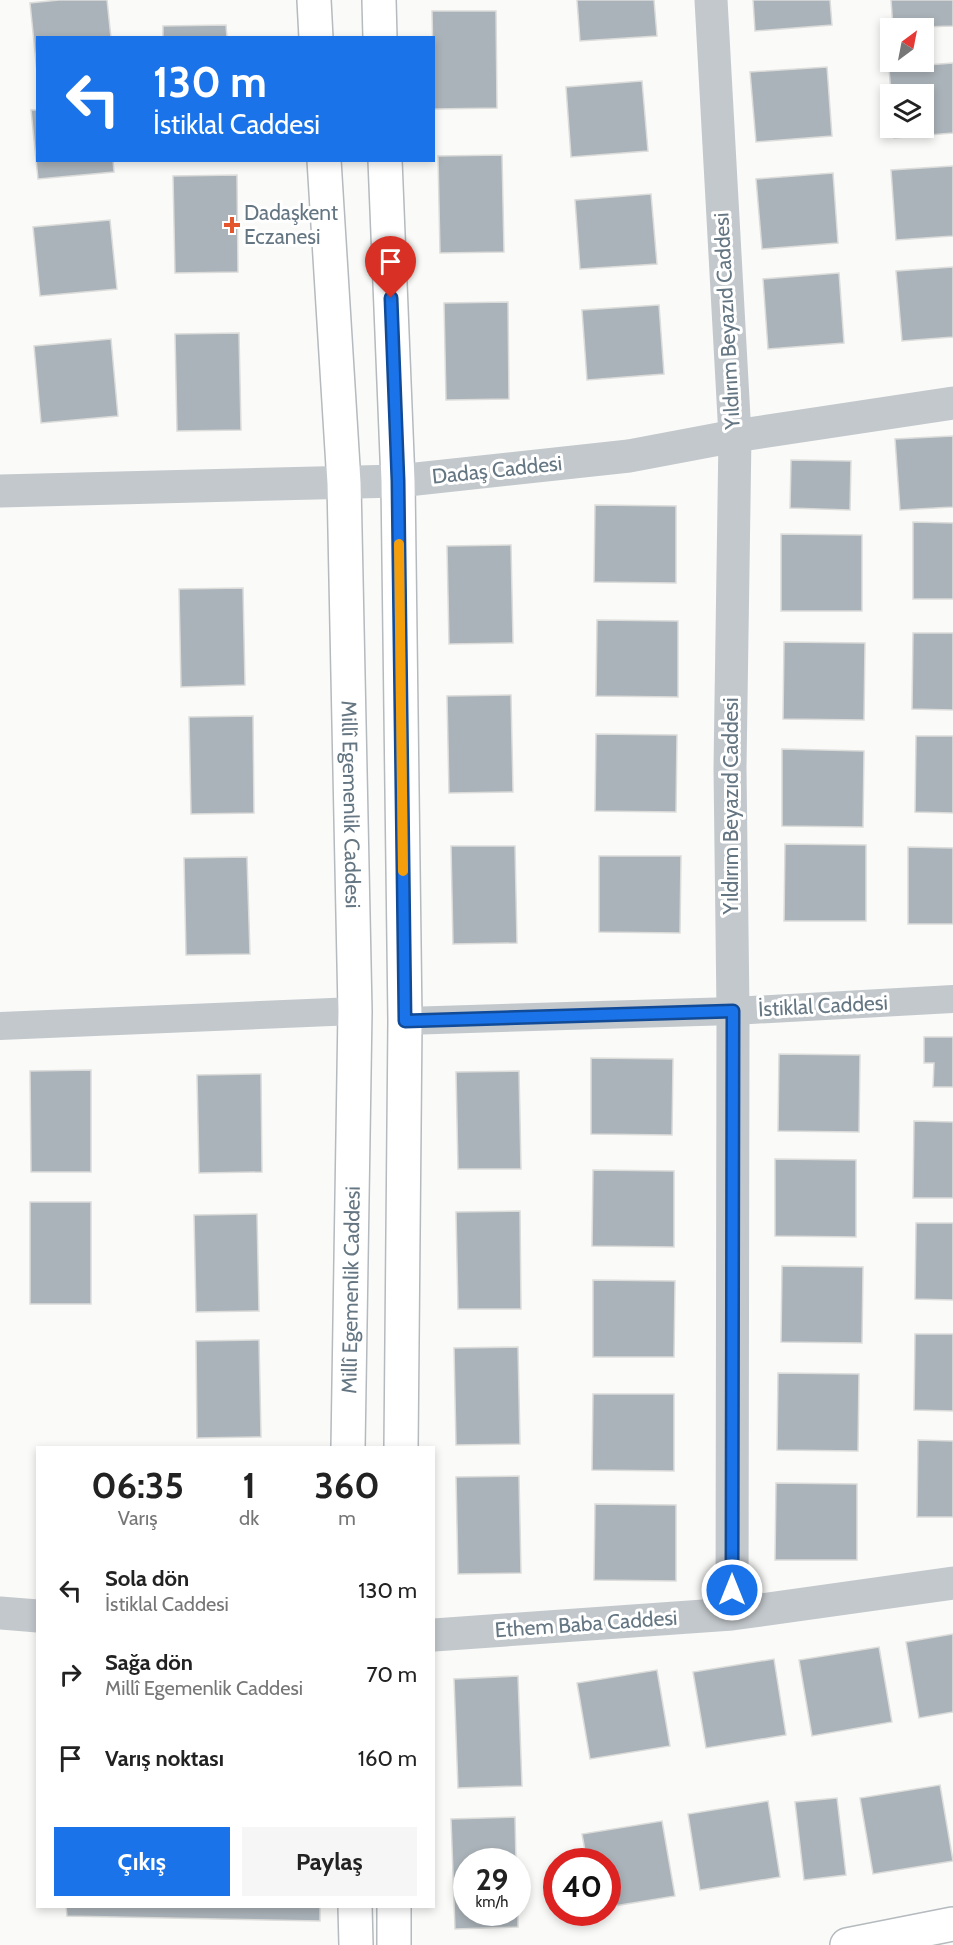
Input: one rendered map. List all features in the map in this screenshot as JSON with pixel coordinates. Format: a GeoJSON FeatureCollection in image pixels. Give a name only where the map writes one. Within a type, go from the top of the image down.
{"type":"FeatureCollection","features":[{"type":"Feature","properties":{"kind":"main road"},"geometry":{"type":"LineString","coordinates":[[314,0],[316,36]]}},
{"type":"Feature","properties":{"kind":"main road"},"geometry":{"type":"LineString","coordinates":[[379,0],[380,36]]}},
{"type":"Feature","properties":{"kind":"main road","name":"Millî Egemenlik Caddesi"},"geometry":{"type":"LineString","coordinates":[[324,162],[344,483],[355,1011],[348,1446]]}},
{"type":"Feature","properties":{"kind":"main road"},"geometry":{"type":"LineString","coordinates":[[385,162],[398,481],[405,1021],[401,1446]]}},
{"type":"Feature","properties":{"kind":"main road"},"geometry":{"type":"LineString","coordinates":[[355,1908],[356,1945]]}},
{"type":"Feature","properties":{"kind":"main road"},"geometry":{"type":"LineString","coordinates":[[394,1908],[394,1945]]}},
{"type":"Feature","properties":{"kind":"main road"},"geometry":{"type":"LineString","coordinates":[[847,1945],[953,1924]]}},
{"type":"Feature","properties":{"kind":"street","name":"Yıldırım Beyazıd Caddesi"},"geometry":{"type":"LineString","coordinates":[[711,0],[735,436],[730,768],[733,1011],[732,1614]]}},
{"type":"Feature","properties":{"kind":"street","name":"Dadaş Caddesi"},"geometry":{"type":"LineString","coordinates":[[0,491],[398,481],[629,456],[735,436],[953,403]]}},
{"type":"Feature","properties":{"kind":"street","name":"İstiklal Caddesi"},"geometry":{"type":"LineString","coordinates":[[405,1021],[733,1011],[953,999]]}},
{"type":"Feature","properties":{"kind":"street"},"geometry":{"type":"LineString","coordinates":[[0,1026],[355,1011]]}},
{"type":"Feature","properties":{"kind":"street","name":"Ethem Baba Caddesi"},"geometry":{"type":"LineString","coordinates":[[435,1635],[732,1614],[953,1583]]}},
{"type":"Feature","properties":{"kind":"street"},"geometry":{"type":"LineString","coordinates":[[0,1613],[36,1616]]}},
{"type":"Feature","properties":{"kind":"building"},"geometry":{"type":"Polygon","coordinates":[[[59,0],[107,0],[111,36],[36,36],[36,62],[30,3],[59,0]]]}},
{"type":"Feature","properties":{"kind":"building"},"geometry":{"type":"Polygon","coordinates":[[[577,0],[654,0],[657,36],[580,41],[577,0]]]}},
{"type":"Feature","properties":{"kind":"building"},"geometry":{"type":"Polygon","coordinates":[[[753,0],[830,0],[832,25],[755,31],[753,0]]]}},
{"type":"Feature","properties":{"kind":"building"},"geometry":{"type":"Polygon","coordinates":[[[891,0],[953,0],[953,26],[934,27],[934,18],[892,18],[891,0]]]}},
{"type":"Feature","properties":{"kind":"building"},"geometry":{"type":"Polygon","coordinates":[[[432,11],[496,11],[497,108],[435,109],[435,36],[433,36],[432,11]]]}},
{"type":"Feature","properties":{"kind":"building"},"geometry":{"type":"Polygon","coordinates":[[[226,25],[227,36],[163,36],[163,26],[226,25]]]}},
{"type":"Feature","properties":{"kind":"building"},"geometry":{"type":"Polygon","coordinates":[[[953,63],[953,133],[934,135],[934,84],[890,84],[889,72],[934,72],[934,64],[953,63]]]}},
{"type":"Feature","properties":{"kind":"building"},"geometry":{"type":"Polygon","coordinates":[[[827,67],[832,136],[756,142],[750,72],[827,67]]]}},
{"type":"Feature","properties":{"kind":"building"},"geometry":{"type":"Polygon","coordinates":[[[642,81],[648,151],[571,157],[566,87],[642,81]]]}},
{"type":"Feature","properties":{"kind":"building"},"geometry":{"type":"Polygon","coordinates":[[[31,110],[36,110],[36,159],[31,110]]]}},
{"type":"Feature","properties":{"kind":"building"},"geometry":{"type":"Polygon","coordinates":[[[502,155],[504,252],[440,253],[438,156],[502,155]]]}},
{"type":"Feature","properties":{"kind":"building"},"geometry":{"type":"Polygon","coordinates":[[[36,162],[113,162],[114,172],[38,179],[36,162]]]}},
{"type":"Feature","properties":{"kind":"building"},"geometry":{"type":"Polygon","coordinates":[[[953,166],[953,236],[896,240],[891,170],[953,166]]]}},
{"type":"Feature","properties":{"kind":"building"},"geometry":{"type":"Polygon","coordinates":[[[833,173],[838,243],[762,249],[756,179],[833,173]]]}},
{"type":"Feature","properties":{"kind":"building"},"geometry":{"type":"Polygon","coordinates":[[[237,175],[238,272],[175,273],[173,176],[237,175]]]}},
{"type":"Feature","properties":{"kind":"building"},"geometry":{"type":"Polygon","coordinates":[[[651,194],[657,264],[580,269],[575,200],[651,194]]]}},
{"type":"Feature","properties":{"kind":"building"},"geometry":{"type":"Polygon","coordinates":[[[110,220],[117,289],[40,296],[33,227],[110,220]]]}},
{"type":"Feature","properties":{"kind":"building"},"geometry":{"type":"Polygon","coordinates":[[[953,267],[953,337],[902,341],[896,271],[953,267]]]}},
{"type":"Feature","properties":{"kind":"building"},"geometry":{"type":"Polygon","coordinates":[[[839,273],[844,343],[768,349],[763,279],[839,273]]]}},
{"type":"Feature","properties":{"kind":"building"},"geometry":{"type":"Polygon","coordinates":[[[508,302],[509,399],[446,400],[444,303],[508,302]]]}},
{"type":"Feature","properties":{"kind":"building"},"geometry":{"type":"Polygon","coordinates":[[[659,305],[664,374],[587,380],[582,310],[659,305]]]}},
{"type":"Feature","properties":{"kind":"building"},"geometry":{"type":"Polygon","coordinates":[[[239,333],[241,430],[177,431],[175,334],[239,333]]]}},
{"type":"Feature","properties":{"kind":"building"},"geometry":{"type":"Polygon","coordinates":[[[111,339],[118,416],[41,423],[34,346],[111,339]]]}},
{"type":"Feature","properties":{"kind":"building"},"geometry":{"type":"Polygon","coordinates":[[[953,436],[953,507],[900,510],[895,439],[953,436]]]}},
{"type":"Feature","properties":{"kind":"building"},"geometry":{"type":"Polygon","coordinates":[[[791,460],[851,461],[850,510],[790,508],[791,460]]]}},
{"type":"Feature","properties":{"kind":"building"},"geometry":{"type":"Polygon","coordinates":[[[595,505],[676,506],[676,583],[594,582],[595,505]]]}},
{"type":"Feature","properties":{"kind":"building"},"geometry":{"type":"Polygon","coordinates":[[[913,522],[953,523],[953,599],[913,599],[913,522]]]}},
{"type":"Feature","properties":{"kind":"building"},"geometry":{"type":"Polygon","coordinates":[[[781,534],[862,535],[862,611],[781,611],[781,534]]]}},
{"type":"Feature","properties":{"kind":"building"},"geometry":{"type":"Polygon","coordinates":[[[511,545],[513,643],[449,644],[447,546],[511,545]]]}},
{"type":"Feature","properties":{"kind":"building"},"geometry":{"type":"Polygon","coordinates":[[[243,588],[245,685],[181,687],[179,589],[243,588]]]}},
{"type":"Feature","properties":{"kind":"building"},"geometry":{"type":"Polygon","coordinates":[[[597,620],[678,621],[678,697],[596,696],[597,620]]]}},
{"type":"Feature","properties":{"kind":"building"},"geometry":{"type":"Polygon","coordinates":[[[913,633],[953,633],[953,710],[912,709],[913,633]]]}},
{"type":"Feature","properties":{"kind":"building"},"geometry":{"type":"Polygon","coordinates":[[[784,642],[865,643],[864,720],[783,719],[784,642]]]}},
{"type":"Feature","properties":{"kind":"building"},"geometry":{"type":"Polygon","coordinates":[[[511,695],[513,792],[449,793],[447,696],[511,695]]]}},
{"type":"Feature","properties":{"kind":"building"},"geometry":{"type":"Polygon","coordinates":[[[253,716],[254,813],[191,814],[189,717],[253,716]]]}},
{"type":"Feature","properties":{"kind":"building"},"geometry":{"type":"Polygon","coordinates":[[[596,734],[677,735],[676,812],[595,811],[596,734]]]}},
{"type":"Feature","properties":{"kind":"building"},"geometry":{"type":"Polygon","coordinates":[[[916,736],[953,736],[953,813],[915,812],[916,736]]]}},
{"type":"Feature","properties":{"kind":"building"},"geometry":{"type":"Polygon","coordinates":[[[782,749],[864,751],[863,827],[782,826],[782,749]]]}},
{"type":"Feature","properties":{"kind":"building"},"geometry":{"type":"Polygon","coordinates":[[[785,844],[866,845],[866,921],[784,921],[785,844]]]}},
{"type":"Feature","properties":{"kind":"building"},"geometry":{"type":"Polygon","coordinates":[[[451,846],[515,846],[517,943],[453,944],[451,846]]]}},
{"type":"Feature","properties":{"kind":"building"},"geometry":{"type":"Polygon","coordinates":[[[908,847],[953,848],[953,924],[908,924],[908,847]]]}},
{"type":"Feature","properties":{"kind":"building"},"geometry":{"type":"Polygon","coordinates":[[[599,856],[681,856],[680,933],[599,932],[599,856]]]}},
{"type":"Feature","properties":{"kind":"building"},"geometry":{"type":"Polygon","coordinates":[[[247,857],[250,954],[186,955],[184,858],[247,857]]]}},
{"type":"Feature","properties":{"kind":"building"},"geometry":{"type":"Polygon","coordinates":[[[924,1037],[953,1037],[953,1087],[933,1087],[934,1063],[924,1063],[924,1037]]]}},
{"type":"Feature","properties":{"kind":"building"},"geometry":{"type":"Polygon","coordinates":[[[779,1054],[860,1055],[859,1132],[778,1131],[779,1054]]]}},
{"type":"Feature","properties":{"kind":"building"},"geometry":{"type":"Polygon","coordinates":[[[591,1058],[673,1059],[672,1135],[591,1134],[591,1058]]]}},
{"type":"Feature","properties":{"kind":"building"},"geometry":{"type":"Polygon","coordinates":[[[91,1070],[91,1172],[31,1172],[30,1071],[91,1070]]]}},
{"type":"Feature","properties":{"kind":"building"},"geometry":{"type":"Polygon","coordinates":[[[519,1071],[521,1169],[458,1169],[456,1072],[519,1071]]]}},
{"type":"Feature","properties":{"kind":"building"},"geometry":{"type":"Polygon","coordinates":[[[261,1074],[262,1172],[199,1173],[197,1075],[261,1074]]]}},
{"type":"Feature","properties":{"kind":"building"},"geometry":{"type":"Polygon","coordinates":[[[914,1121],[953,1122],[953,1198],[913,1198],[914,1121]]]}},
{"type":"Feature","properties":{"kind":"building"},"geometry":{"type":"Polygon","coordinates":[[[775,1159],[856,1160],[856,1237],[775,1236],[775,1159]]]}},
{"type":"Feature","properties":{"kind":"building"},"geometry":{"type":"Polygon","coordinates":[[[593,1170],[674,1171],[674,1247],[592,1246],[593,1170]]]}},
{"type":"Feature","properties":{"kind":"building"},"geometry":{"type":"Polygon","coordinates":[[[30,1202],[91,1202],[91,1304],[30,1304],[30,1202]]]}},
{"type":"Feature","properties":{"kind":"building"},"geometry":{"type":"Polygon","coordinates":[[[520,1211],[521,1309],[458,1309],[456,1212],[520,1211]]]}},
{"type":"Feature","properties":{"kind":"building"},"geometry":{"type":"Polygon","coordinates":[[[257,1214],[259,1311],[196,1312],[194,1215],[257,1214]]]}},
{"type":"Feature","properties":{"kind":"building"},"geometry":{"type":"Polygon","coordinates":[[[916,1223],[953,1223],[953,1300],[915,1299],[916,1223]]]}},
{"type":"Feature","properties":{"kind":"building"},"geometry":{"type":"Polygon","coordinates":[[[782,1266],[863,1267],[862,1343],[781,1342],[782,1266]]]}},
{"type":"Feature","properties":{"kind":"building"},"geometry":{"type":"Polygon","coordinates":[[[593,1280],[675,1281],[674,1357],[593,1357],[593,1280]]]}},
{"type":"Feature","properties":{"kind":"building"},"geometry":{"type":"Polygon","coordinates":[[[915,1334],[953,1334],[953,1411],[914,1410],[915,1334]]]}},
{"type":"Feature","properties":{"kind":"building"},"geometry":{"type":"Polygon","coordinates":[[[259,1340],[261,1437],[197,1438],[196,1341],[259,1340]]]}},
{"type":"Feature","properties":{"kind":"building"},"geometry":{"type":"Polygon","coordinates":[[[518,1347],[520,1444],[456,1445],[454,1348],[518,1347]]]}},
{"type":"Feature","properties":{"kind":"building"},"geometry":{"type":"Polygon","coordinates":[[[778,1373],[859,1374],[858,1451],[777,1450],[778,1373]]]}},
{"type":"Feature","properties":{"kind":"building"},"geometry":{"type":"Polygon","coordinates":[[[593,1394],[674,1394],[674,1471],[592,1470],[593,1394]]]}},
{"type":"Feature","properties":{"kind":"building"},"geometry":{"type":"Polygon","coordinates":[[[918,1440],[953,1441],[953,1517],[917,1517],[918,1440]]]}},
{"type":"Feature","properties":{"kind":"building"},"geometry":{"type":"Polygon","coordinates":[[[519,1476],[521,1573],[458,1574],[456,1477],[519,1476]]]}},
{"type":"Feature","properties":{"kind":"building"},"geometry":{"type":"Polygon","coordinates":[[[776,1483],[857,1484],[857,1560],[775,1560],[776,1483]]]}},
{"type":"Feature","properties":{"kind":"building"},"geometry":{"type":"Polygon","coordinates":[[[595,1504],[676,1505],[676,1581],[594,1580],[595,1504]]]}},
{"type":"Feature","properties":{"kind":"building"},"geometry":{"type":"Polygon","coordinates":[[[953,1634],[953,1712],[919,1718],[906,1642],[953,1634]]]}},
{"type":"Feature","properties":{"kind":"building"},"geometry":{"type":"Polygon","coordinates":[[[879,1647],[892,1722],[812,1736],[799,1660],[879,1647]]]}},
{"type":"Feature","properties":{"kind":"building"},"geometry":{"type":"Polygon","coordinates":[[[774,1659],[786,1735],[706,1748],[693,1672],[774,1659]]]}},
{"type":"Feature","properties":{"kind":"building"},"geometry":{"type":"Polygon","coordinates":[[[657,1670],[670,1746],[590,1759],[577,1683],[657,1670]]]}},
{"type":"Feature","properties":{"kind":"building"},"geometry":{"type":"Polygon","coordinates":[[[518,1676],[522,1786],[458,1788],[454,1679],[518,1676]]]}},
{"type":"Feature","properties":{"kind":"building"},"geometry":{"type":"Polygon","coordinates":[[[940,1785],[953,1861],[873,1874],[860,1798],[940,1785]]]}},
{"type":"Feature","properties":{"kind":"building"},"geometry":{"type":"Polygon","coordinates":[[[837,1798],[846,1875],[804,1880],[795,1802],[837,1798]]]}},
{"type":"Feature","properties":{"kind":"building"},"geometry":{"type":"Polygon","coordinates":[[[768,1801],[780,1877],[700,1890],[688,1814],[768,1801]]]}},
{"type":"Feature","properties":{"kind":"building"},"geometry":{"type":"Polygon","coordinates":[[[515,1817],[516,1848],[453,1848],[453,1874],[451,1819],[515,1817]]]}},
{"type":"Feature","properties":{"kind":"building"},"geometry":{"type":"Polygon","coordinates":[[[662,1821],[675,1896],[621,1905],[621,1848],[584,1848],[582,1834],[662,1821]]]}},
{"type":"Feature","properties":{"kind":"building"},"geometry":{"type":"Polygon","coordinates":[[[66,1908],[320,1908],[320,1921],[67,1916],[66,1908]]]}},
{"type":"Feature","properties":{"kind":"building"},"geometry":{"type":"Polygon","coordinates":[[[455,1926],[518,1926],[518,1927],[455,1929],[455,1926]]]}},
{"type":"Feature","properties":{"kind":"slow traffic"},"geometry":{"type":"LineString","coordinates":[[399,544],[403,871]]}},
{"type":"Feature","properties":{"kind":"place","name":"Dadaşkent Eczanesi"},"geometry":{"type":"Point","coordinates":[232,225]}},
{"type":"Feature","properties":{"kind":"route"},"geometry":{"type":"LineString","coordinates":[[391,298],[398,481],[405,1021],[733,1011],[732,1590]]}}]}
